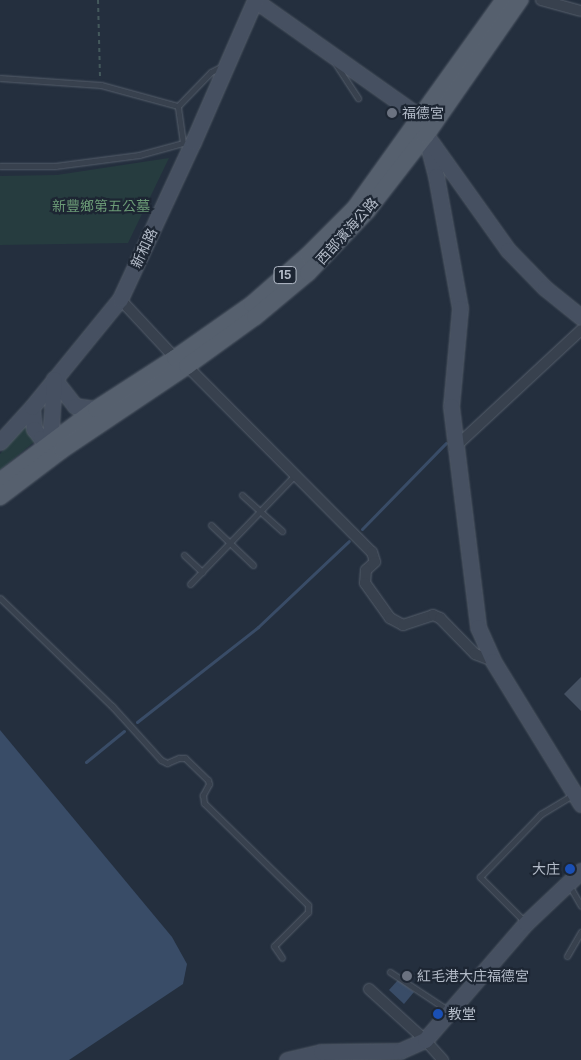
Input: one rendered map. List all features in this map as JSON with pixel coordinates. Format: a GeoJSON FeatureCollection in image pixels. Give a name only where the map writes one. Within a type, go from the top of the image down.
{"type":"FeatureCollection","features":[{"type":"Feature","properties":{"kind":"main road","name":"西部濱海公路"},"geometry":{"type":"LineString","coordinates":[[0,481],[56,446],[181,362],[308,255],[355,208],[504,0]]}},
{"type":"Feature","properties":{"kind":"main road","name":"西部濱海公路"},"geometry":{"type":"LineString","coordinates":[[0,497],[42,465],[56,446],[96,409],[181,362],[255,317],[308,273],[367,212],[426,135],[520,0]]}},
{"type":"Feature","properties":{"kind":"street"},"geometry":{"type":"LineString","coordinates":[[256,0],[421,118],[436,176],[460,308],[451,406],[454,448],[478,627],[493,661],[578,799]]}},
{"type":"Feature","properties":{"kind":"street","name":"新和路"},"geometry":{"type":"LineString","coordinates":[[0,442],[32,407],[120,299],[188,142],[228,64],[256,0]]}},
{"type":"Feature","properties":{"kind":"street"},"geometry":{"type":"LineString","coordinates":[[541,0],[581,11]]}},
{"type":"Feature","properties":{"kind":"street"},"geometry":{"type":"LineString","coordinates":[[426,135],[508,250],[545,288],[581,317]]}},
{"type":"Feature","properties":{"kind":"street"},"geometry":{"type":"LineString","coordinates":[[120,299],[374,554],[375,562],[366,570],[365,584],[390,618],[403,625],[433,615],[440,618],[475,654],[493,661]]}},
{"type":"Feature","properties":{"kind":"street"},"geometry":{"type":"LineString","coordinates":[[454,448],[581,330]]}},
{"type":"Feature","properties":{"kind":"street"},"geometry":{"type":"LineString","coordinates":[[54,378],[75,406],[96,409]]}},
{"type":"Feature","properties":{"kind":"street"},"geometry":{"type":"LineString","coordinates":[[32,407],[34,429],[41,438],[56,446],[54,378]]}},
{"type":"Feature","properties":{"kind":"street"},"geometry":{"type":"LineString","coordinates":[[288,1060],[321,1052],[400,1051],[425,1040],[526,923],[581,871]]}},
{"type":"Feature","properties":{"kind":"street"},"geometry":{"type":"LineString","coordinates":[[369,989],[425,1040],[443,1060]]}},
{"type":"Feature","properties":{"kind":"lane"},"geometry":{"type":"LineString","coordinates":[[326,50],[358,98]]}},
{"type":"Feature","properties":{"kind":"lane"},"geometry":{"type":"LineString","coordinates":[[178,106],[211,72],[228,64]]}},
{"type":"Feature","properties":{"kind":"lane"},"geometry":{"type":"LineString","coordinates":[[0,78],[101,85],[178,106]]}},
{"type":"Feature","properties":{"kind":"lane"},"geometry":{"type":"LineString","coordinates":[[0,166],[55,166],[152,152],[188,142],[178,106]]}},
{"type":"Feature","properties":{"kind":"lane"},"geometry":{"type":"LineString","coordinates":[[190,584],[296,475]]}},
{"type":"Feature","properties":{"kind":"lane"},"geometry":{"type":"LineString","coordinates":[[242,495],[259,513],[282,531]]}},
{"type":"Feature","properties":{"kind":"lane"},"geometry":{"type":"LineString","coordinates":[[211,524],[253,565]]}},
{"type":"Feature","properties":{"kind":"lane"},"geometry":{"type":"LineString","coordinates":[[184,556],[202,572]]}},
{"type":"Feature","properties":{"kind":"lane"},"geometry":{"type":"LineString","coordinates":[[0,598],[112,706],[161,760],[167,763],[179,758],[185,758],[208,780],[209,784],[203,795],[204,803],[308,905],[308,912],[274,946],[282,958]]}},
{"type":"Feature","properties":{"kind":"lane"},"geometry":{"type":"LineString","coordinates":[[526,923],[480,876],[541,814],[578,799]]}},
{"type":"Feature","properties":{"kind":"lane"},"geometry":{"type":"LineString","coordinates":[[568,883],[581,906]]}},
{"type":"Feature","properties":{"kind":"lane"},"geometry":{"type":"LineString","coordinates":[[567,956],[581,932]]}},
{"type":"Feature","properties":{"kind":"lane"},"geometry":{"type":"LineString","coordinates":[[390,972],[450,1011]]}},
{"type":"Feature","properties":{"kind":"path"},"geometry":{"type":"LineString","coordinates":[[98,0],[101,85]]}},
{"type":"Feature","properties":{"kind":"green space","name":"新豐鄉第五公墓"},"geometry":{"type":"Polygon","coordinates":[[[169,158],[128,243],[0,245],[0,176],[57,175],[169,158]]]}},
{"type":"Feature","properties":{"kind":"green space"},"geometry":{"type":"Polygon","coordinates":[[[28,421],[34,442],[0,470],[0,454],[28,421]]]}},
{"type":"Feature","properties":{"kind":"water"},"geometry":{"type":"Polygon","coordinates":[[[0,730],[172,937],[187,964],[183,984],[69,1060],[0,1060],[0,730]]]}},
{"type":"Feature","properties":{"kind":"water"},"geometry":{"type":"Polygon","coordinates":[[[398,980],[414,992],[404,1004],[389,990],[398,980]]]}},
{"type":"Feature","properties":{"kind":"building"},"geometry":{"type":"Polygon","coordinates":[[[581,677],[581,711],[564,694],[581,677]]]}},
{"type":"Feature","properties":{"kind":"waterway"},"geometry":{"type":"LineString","coordinates":[[362,529],[446,443]]}},
{"type":"Feature","properties":{"kind":"waterway"},"geometry":{"type":"LineString","coordinates":[[137,722],[258,627],[349,541]]}},
{"type":"Feature","properties":{"kind":"waterway"},"geometry":{"type":"LineString","coordinates":[[86,762],[124,731]]}},
{"type":"Feature","properties":{"kind":"place","name":"福德宮"},"geometry":{"type":"Point","coordinates":[392,113]}},
{"type":"Feature","properties":{"kind":"place","name":"大庄"},"geometry":{"type":"Point","coordinates":[570,869]}},
{"type":"Feature","properties":{"kind":"place","name":"紅毛港大庄福德宮"},"geometry":{"type":"Point","coordinates":[407,976]}},
{"type":"Feature","properties":{"kind":"place","name":"教堂"},"geometry":{"type":"Point","coordinates":[438,1014]}}]}
